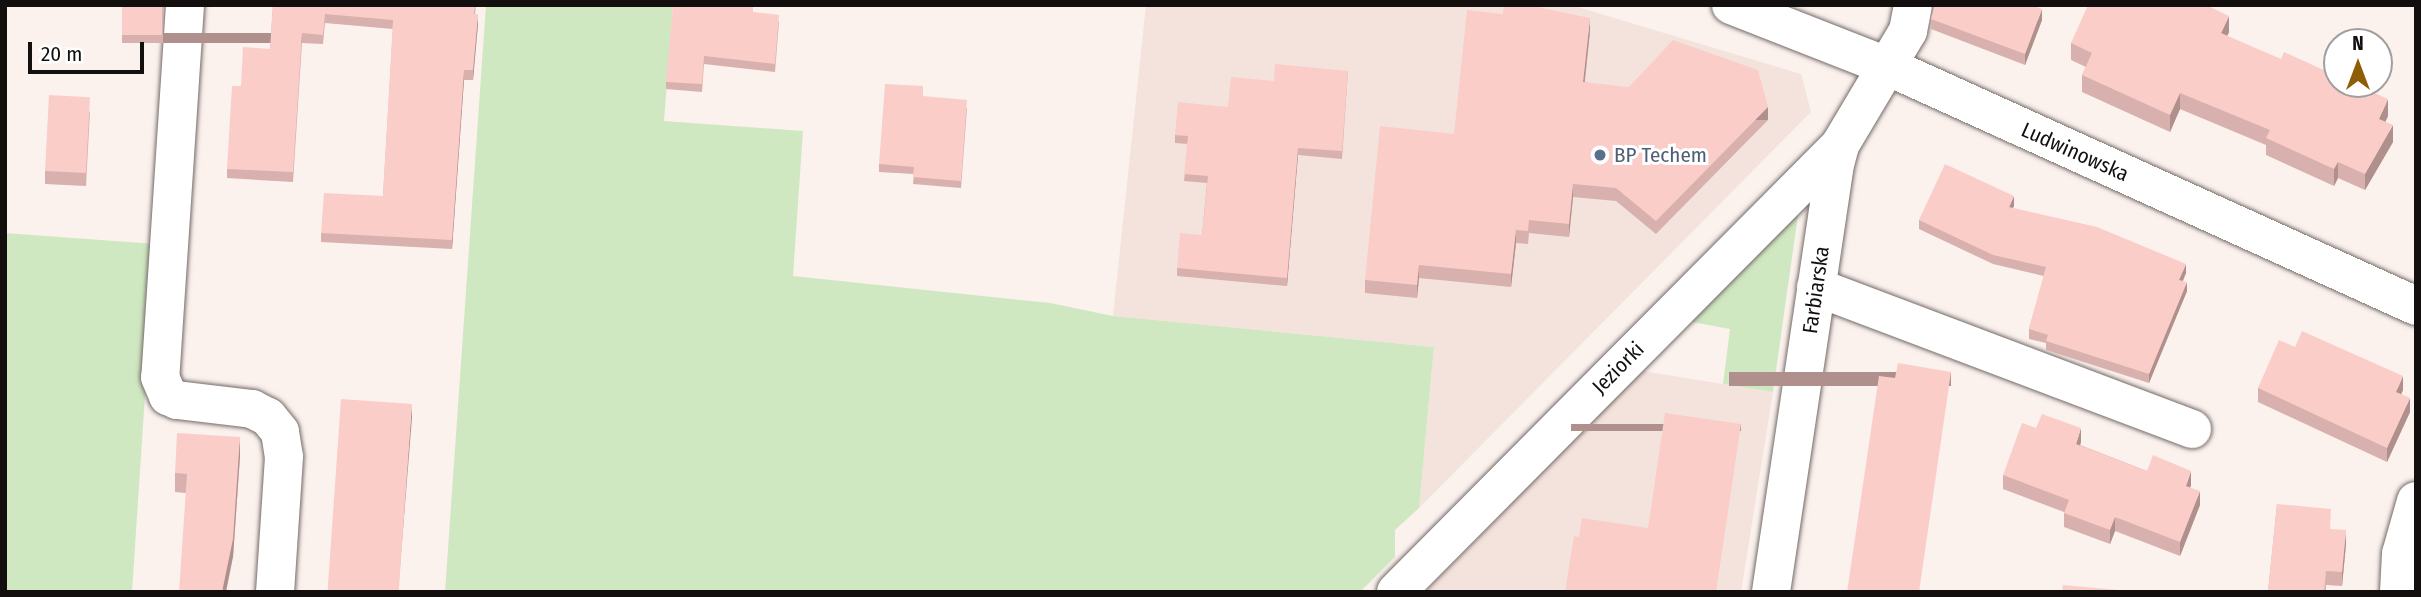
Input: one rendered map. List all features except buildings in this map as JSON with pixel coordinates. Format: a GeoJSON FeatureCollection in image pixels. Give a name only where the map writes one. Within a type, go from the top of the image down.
{"type":"FeatureCollection","features":[{"type":"Feature","properties":{"kind":"street"},"geometry":{"type":"LineString","coordinates":[[185,5],[160,377],[168,396],[177,400],[252,409],[268,417],[279,432],[284,457],[275,592]]}},
{"type":"Feature","properties":{"kind":"street","name":"Ludwinowska"},"geometry":{"type":"LineString","coordinates":[[1731,5],[1889,67],[2416,306]]}},
{"type":"Feature","properties":{"kind":"street","name":"Farbiarska"},"geometry":{"type":"LineString","coordinates":[[1771,592],[1840,145],[1889,67],[1908,31],[1913,5]]}},
{"type":"Feature","properties":{"kind":"street","name":"Jeziorki"},"geometry":{"type":"LineString","coordinates":[[1396,592],[1840,145]]}},
{"type":"Feature","properties":{"kind":"street"},"geometry":{"type":"LineString","coordinates":[[1816,287],[2192,429]]}},
{"type":"Feature","properties":{"kind":"street"},"geometry":{"type":"LineString","coordinates":[[2399,592],[2401,554],[2416,501]]}},
{"type":"Feature","properties":{"kind":"shaded area"},"geometry":{"type":"Polygon","coordinates":[[[1146,5],[1571,5],[1801,74],[1811,112],[1419,508],[1434,347],[1113,316],[1146,5]]]}},
{"type":"Feature","properties":{"kind":"shaded area"},"geometry":{"type":"Polygon","coordinates":[[[1642,371],[1773,392],[1741,592],[1425,592],[1642,371]]]}},
{"type":"Feature","properties":{"kind":"green space"},"geometry":{"type":"Polygon","coordinates":[[[486,5],[673,5],[664,121],[803,131],[793,276],[1050,303],[1113,316],[1434,347],[1419,508],[1395,530],[1395,557],[1360,592],[445,592],[486,5]]]}},
{"type":"Feature","properties":{"kind":"green space"},"geometry":{"type":"Polygon","coordinates":[[[1790,213],[1798,215],[1773,392],[1723,384],[1730,329],[1687,321],[1790,213]]]}},
{"type":"Feature","properties":{"kind":"green space"},"geometry":{"type":"Polygon","coordinates":[[[5,233],[155,244],[132,592],[5,592],[5,233]]]}},
{"type":"Feature","properties":{"kind":"place","name":"BP Techem"},"geometry":{"type":"Point","coordinates":[1600,155]}}]}
